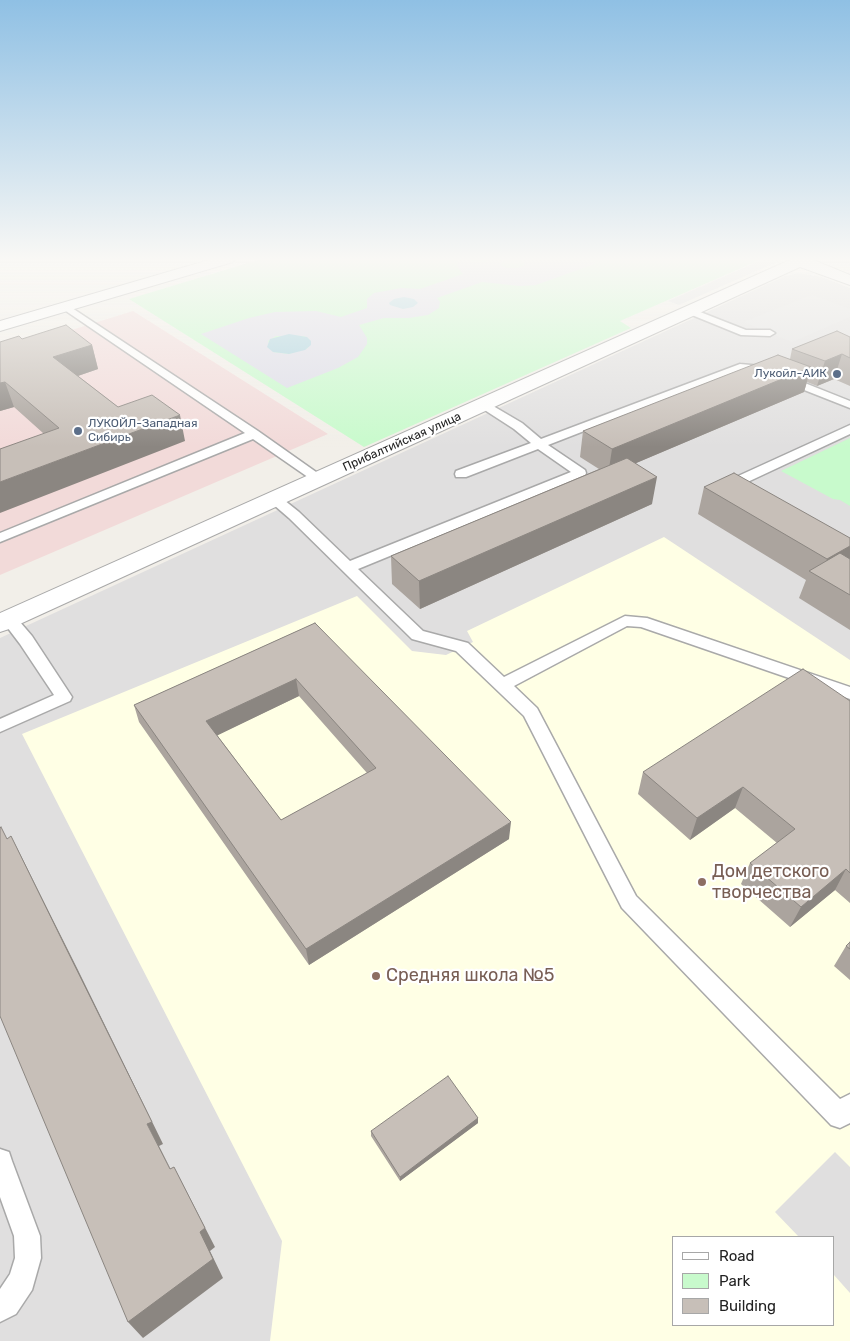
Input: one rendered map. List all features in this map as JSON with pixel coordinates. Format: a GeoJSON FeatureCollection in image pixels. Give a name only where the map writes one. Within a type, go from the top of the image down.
{"type":"FeatureCollection","features":[{"type":"Feature","properties":{"kind":"street"},"geometry":{"type":"LineString","coordinates":[[0,326],[15,322]]}},
{"type":"Feature","properties":{"kind":"street","name":"Прибалтийская улица"},"geometry":{"type":"LineString","coordinates":[[5,621],[667,322]]}},
{"type":"Feature","properties":{"kind":"lane"},"geometry":{"type":"LineString","coordinates":[[88,322],[320,479]]}},
{"type":"Feature","properties":{"kind":"lane"},"geometry":{"type":"LineString","coordinates":[[715,322],[745,334],[770,333]]}},
{"type":"Feature","properties":{"kind":"lane"},"geometry":{"type":"LineString","coordinates":[[461,474],[740,367],[758,368],[850,404]]}},
{"type":"Feature","properties":{"kind":"lane"},"geometry":{"type":"LineString","coordinates":[[347,568],[580,473],[518,426],[484,405]]}},
{"type":"Feature","properties":{"kind":"lane"},"geometry":{"type":"LineString","coordinates":[[747,495],[730,485],[850,429]]}},
{"type":"Feature","properties":{"kind":"lane"},"geometry":{"type":"LineString","coordinates":[[0,538],[254,434]]}},
{"type":"Feature","properties":{"kind":"lane"},"geometry":{"type":"LineString","coordinates":[[274,499],[294,515],[418,635],[462,647],[531,712],[629,902],[840,1116],[850,1106]]}},
{"type":"Feature","properties":{"kind":"lane"},"geometry":{"type":"LineString","coordinates":[[0,726],[64,697],[26,640],[5,621]]}},
{"type":"Feature","properties":{"kind":"lane"},"geometry":{"type":"LineString","coordinates":[[502,685],[625,621],[642,622],[850,693]]}},
{"type":"Feature","properties":{"kind":"lane"},"geometry":{"type":"LineString","coordinates":[[0,1161],[27,1236],[28,1258],[22,1280],[6,1304],[0,1308]]}},
{"type":"Feature","properties":{"kind":"shaded area"},"geometry":{"type":"Polygon","coordinates":[[[99,322],[150,322],[328,434],[0,575],[0,352],[99,322]]]}},
{"type":"Feature","properties":{"kind":"shaded area"},"geometry":{"type":"Polygon","coordinates":[[[238,322],[371,322],[359,325],[367,338],[367,344],[358,357],[338,368],[287,388],[201,334],[238,322]],[[276,336],[268,341],[273,352],[289,354],[308,348],[309,339],[304,336],[276,336]]]}},
{"type":"Feature","properties":{"kind":"shaded area"},"geometry":{"type":"Polygon","coordinates":[[[686,322],[850,322],[850,1341],[0,1341],[0,638],[686,322]]]}},
{"type":"Feature","properties":{"kind":"shaded area"},"geometry":{"type":"Polygon","coordinates":[[[745,322],[839,322],[792,342],[745,322]]]}},
{"type":"Feature","properties":{"kind":"shaded area","name":"Средняя школа №5"},"geometry":{"type":"Polygon","coordinates":[[[664,537],[850,660],[850,1167],[835,1152],[775,1212],[798,1236],[672,1236],[672,1326],[835,1326],[835,1276],[850,1293],[850,1341],[270,1341],[282,1241],[22,734],[357,596],[412,651],[446,655],[473,642],[467,631],[664,537]]]}},
{"type":"Feature","properties":{"kind":"green space"},"geometry":{"type":"Polygon","coordinates":[[[165,322],[621,322],[631,328],[364,447],[165,322]]]}},
{"type":"Feature","properties":{"kind":"green space"},"geometry":{"type":"Polygon","coordinates":[[[850,438],[850,506],[781,471],[850,438]]]}},
{"type":"Feature","properties":{"kind":"water"},"geometry":{"type":"Polygon","coordinates":[[[289,334],[307,337],[311,341],[311,345],[305,350],[289,354],[273,352],[267,347],[270,339],[289,334]]]}},
{"type":"Feature","properties":{"kind":"building"},"geometry":{"type":"Polygon","coordinates":[[[66,325],[92,345],[53,357],[118,407],[152,395],[180,415],[0,482],[0,449],[59,428],[5,382],[0,383],[0,342],[19,336],[22,339],[66,325]]]}},
{"type":"Feature","properties":{"kind":"building"},"geometry":{"type":"Polygon","coordinates":[[[837,331],[850,337],[850,358],[842,354],[825,361],[792,349],[837,331]]]}},
{"type":"Feature","properties":{"kind":"building"},"geometry":{"type":"Polygon","coordinates":[[[778,355],[811,367],[612,449],[583,431],[778,355]]]}},
{"type":"Feature","properties":{"kind":"building"},"geometry":{"type":"Polygon","coordinates":[[[627,458],[657,477],[419,581],[391,556],[627,458]]]}},
{"type":"Feature","properties":{"kind":"building"},"geometry":{"type":"Polygon","coordinates":[[[734,473],[850,538],[850,546],[827,559],[704,487],[734,473]]]}},
{"type":"Feature","properties":{"kind":"building"},"geometry":{"type":"Polygon","coordinates":[[[840,553],[850,559],[850,595],[809,571],[840,553]]]}},
{"type":"Feature","properties":{"kind":"building"},"geometry":{"type":"Polygon","coordinates":[[[315,623],[511,822],[306,949],[134,705],[315,623]],[[296,679],[206,721],[281,820],[376,768],[296,679]]]}},
{"type":"Feature","properties":{"kind":"building"},"geometry":{"type":"Polygon","coordinates":[[[803,669],[850,701],[850,873],[846,869],[801,907],[750,863],[795,829],[743,787],[697,818],[643,772],[803,669]]]}},
{"type":"Feature","properties":{"kind":"building"},"geometry":{"type":"Polygon","coordinates":[[[1,827],[7,839],[11,836],[152,1122],[147,1124],[170,1169],[174,1167],[205,1228],[200,1232],[213,1259],[128,1322],[0,1016],[1,827]]]}},
{"type":"Feature","properties":{"kind":"building"},"geometry":{"type":"Polygon","coordinates":[[[448,1076],[478,1118],[400,1177],[371,1131],[448,1076]]]}},
{"type":"Feature","properties":{"kind":"place","name":"Лукойл-АИК"},"geometry":{"type":"Point","coordinates":[837,374]}},
{"type":"Feature","properties":{"kind":"place","name":"ЛУКОЙЛ-Западная Сибирь"},"geometry":{"type":"Point","coordinates":[78,431]}},
{"type":"Feature","properties":{"kind":"place","name":"Дом детского творчества"},"geometry":{"type":"Point","coordinates":[702,882]}},
{"type":"Feature","properties":{"kind":"place","name":"Средняя школа №5"},"geometry":{"type":"Point","coordinates":[376,976]}}]}
